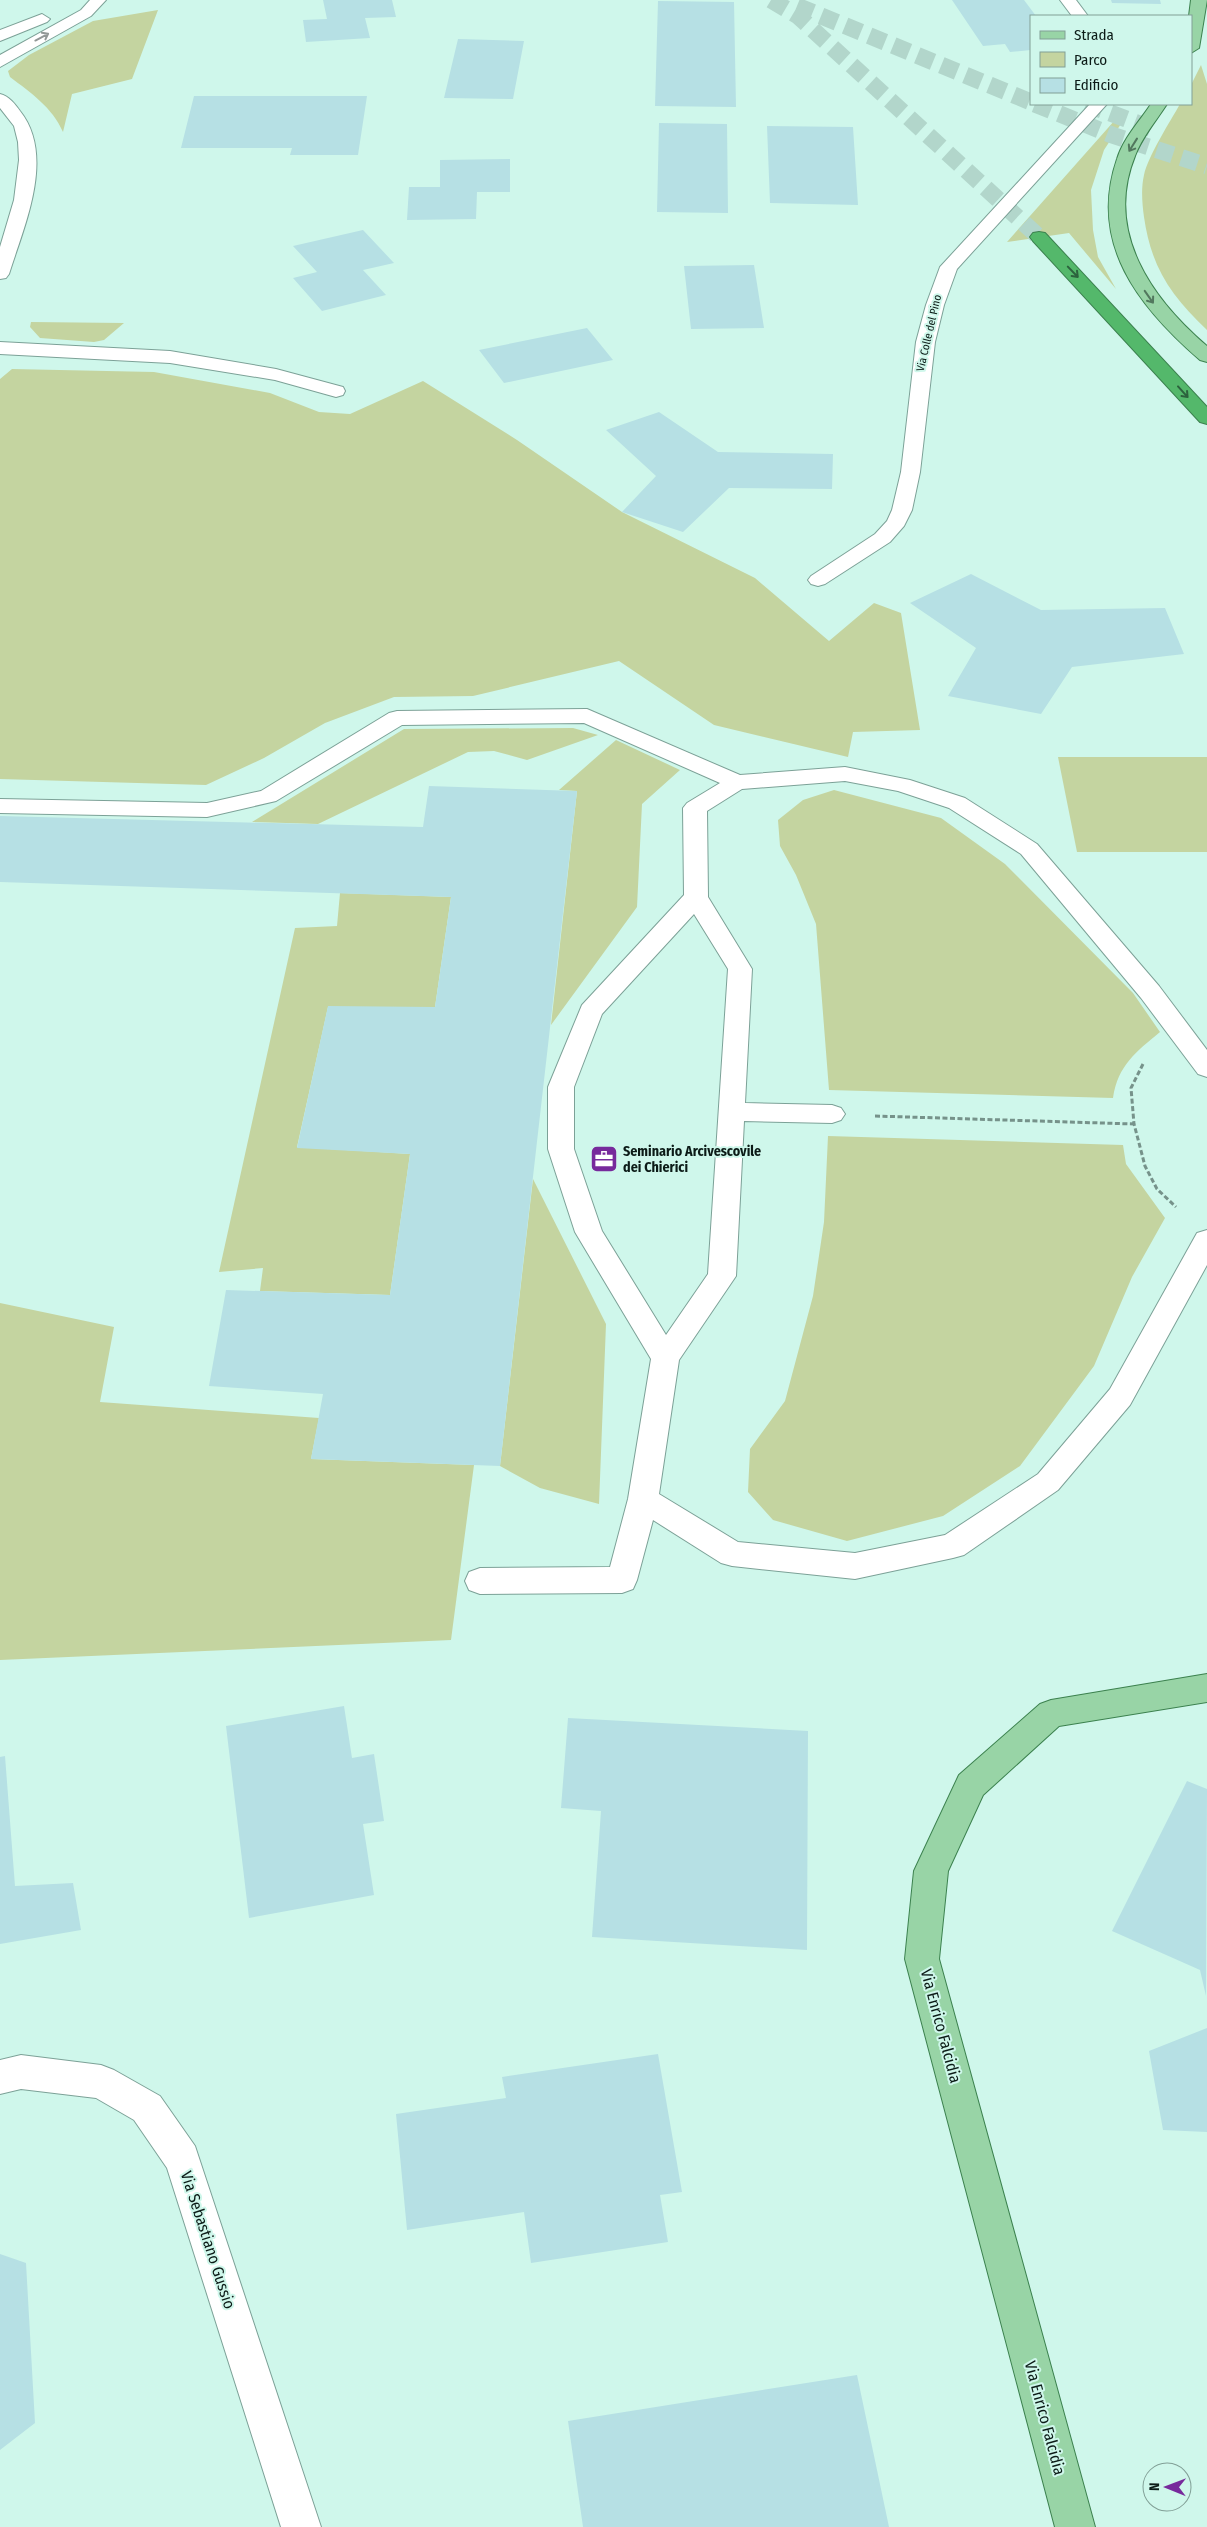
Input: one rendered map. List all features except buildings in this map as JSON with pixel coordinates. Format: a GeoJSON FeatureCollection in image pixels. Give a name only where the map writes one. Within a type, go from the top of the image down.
{"type":"FeatureCollection","features":[{"type":"Feature","properties":{"kind":"highway"},"geometry":{"type":"LineString","coordinates":[[1039,237],[1207,418]]}},
{"type":"Feature","properties":{"kind":"main road"},"geometry":{"type":"LineString","coordinates":[[1192,42],[1199,0]]}},
{"type":"Feature","properties":{"kind":"main road"},"geometry":{"type":"LineString","coordinates":[[1158,105],[1126,157],[1120,177],[1117,211],[1119,239],[1134,276],[1151,301],[1167,320],[1207,356]]}},
{"type":"Feature","properties":{"kind":"main road","name":"Via Enrico Falcidia"},"geometry":{"type":"LineString","coordinates":[[1075,2527],[922,1959],[931,1871],[971,1785],[1051,1714],[1207,1688]]}},
{"type":"Feature","properties":{"kind":"street"},"geometry":{"type":"LineString","coordinates":[[0,62],[86,13],[98,0]]}},
{"type":"Feature","properties":{"kind":"street"},"geometry":{"type":"LineString","coordinates":[[1068,0],[1079,15]]}},
{"type":"Feature","properties":{"kind":"street"},"geometry":{"type":"LineString","coordinates":[[0,36],[54,13]]}},
{"type":"Feature","properties":{"kind":"street"},"geometry":{"type":"LineString","coordinates":[[0,99],[23,127],[28,158],[24,186],[0,274]]}},
{"type":"Feature","properties":{"kind":"street","name":"Via Colle del Pino"},"geometry":{"type":"LineString","coordinates":[[818,580],[871,547],[896,522],[908,487],[921,362],[935,300],[949,267],[1098,105]]}},
{"type":"Feature","properties":{"kind":"street"},"geometry":{"type":"LineString","coordinates":[[0,348],[170,358],[276,375],[336,390]]}},
{"type":"Feature","properties":{"kind":"street"},"geometry":{"type":"LineString","coordinates":[[0,806],[207,810],[216,808],[268,796],[396,718],[586,716],[737,782]]}},
{"type":"Feature","properties":{"kind":"street"},"geometry":{"type":"LineString","coordinates":[[480,1581],[622,1580],[643,1499],[665,1358],[722,1276],[730,1112],[740,969],[696,897],[695,808],[737,782],[845,774],[902,785],[957,804],[1029,850],[1150,992],[1178,1032],[1207,1068]]}},
{"type":"Feature","properties":{"kind":"street"},"geometry":{"type":"LineString","coordinates":[[665,1358],[589,1232],[561,1149],[561,1088],[591,1011],[696,897]]}},
{"type":"Feature","properties":{"kind":"street"},"geometry":{"type":"LineString","coordinates":[[730,1112],[832,1114]]}},
{"type":"Feature","properties":{"kind":"street"},"geometry":{"type":"LineString","coordinates":[[643,1499],[732,1554],[855,1566],[953,1546],[1048,1482],[1120,1397],[1207,1240]]}},
{"type":"Feature","properties":{"kind":"street","name":"Via Sebastiano Gussio"},"geometry":{"type":"LineString","coordinates":[[0,2078],[21,2072],[101,2082],[147,2108],[182,2159],[301,2527]]}},
{"type":"Feature","properties":{"kind":"path"},"geometry":{"type":"LineString","coordinates":[[1178,1032],[1144,1062],[1131,1088],[1134,1124],[1145,1166],[1157,1189],[1179,1209]]}},
{"type":"Feature","properties":{"kind":"path"},"geometry":{"type":"LineString","coordinates":[[832,1114],[1134,1124]]}},
{"type":"Feature","properties":{"kind":"green space"},"geometry":{"type":"Polygon","coordinates":[[[158,10],[132,79],[72,94],[63,132],[47,108],[10,77],[8,71],[29,55],[93,21],[158,10]]]}},
{"type":"Feature","properties":{"kind":"green space"},"geometry":{"type":"Polygon","coordinates":[[[1201,65],[1207,84],[1207,330],[1173,292],[1158,266],[1147,235],[1142,196],[1142,185],[1146,167],[1160,139],[1179,105],[1192,105],[1192,83],[1201,65]]]}},
{"type":"Feature","properties":{"kind":"green space"},"geometry":{"type":"Polygon","coordinates":[[[1123,111],[1128,113],[1104,150],[1091,190],[1093,230],[1098,257],[1116,289],[1069,233],[1007,242],[1123,111]]]}},
{"type":"Feature","properties":{"kind":"green space"},"geometry":{"type":"Polygon","coordinates":[[[31,322],[124,323],[104,340],[94,342],[40,338],[30,327],[31,322]]]}},
{"type":"Feature","properties":{"kind":"green space"},"geometry":{"type":"Polygon","coordinates":[[[12,369],[154,372],[270,393],[319,412],[350,414],[423,381],[517,440],[622,512],[755,578],[829,641],[874,603],[901,613],[920,730],[853,732],[848,757],[714,725],[619,661],[473,696],[394,697],[325,723],[264,758],[206,785],[0,779],[0,379],[12,369]]]}},
{"type":"Feature","properties":{"kind":"green space"},"geometry":{"type":"Polygon","coordinates":[[[573,728],[598,735],[527,760],[494,751],[468,752],[318,824],[252,822],[404,729],[573,728]]]}},
{"type":"Feature","properties":{"kind":"green space"},"geometry":{"type":"Polygon","coordinates":[[[616,740],[680,770],[642,804],[637,907],[551,1025],[577,791],[559,790],[616,740]]]}},
{"type":"Feature","properties":{"kind":"green space"},"geometry":{"type":"Polygon","coordinates":[[[1058,757],[1207,757],[1207,852],[1077,852],[1058,757]]]}},
{"type":"Feature","properties":{"kind":"green space"},"geometry":{"type":"Polygon","coordinates":[[[834,790],[941,818],[1005,864],[1133,993],[1160,1032],[1129,1060],[1119,1077],[1113,1098],[829,1090],[816,924],[796,875],[780,846],[778,820],[803,800],[834,790]]]}},
{"type":"Feature","properties":{"kind":"green space"},"geometry":{"type":"Polygon","coordinates":[[[340,893],[451,897],[435,1007],[328,1007],[297,1147],[410,1154],[390,1295],[260,1291],[263,1268],[219,1272],[295,928],[337,926],[340,893]]]}},
{"type":"Feature","properties":{"kind":"green space"},"geometry":{"type":"Polygon","coordinates":[[[828,1136],[1123,1145],[1126,1164],[1165,1218],[1132,1277],[1094,1366],[1020,1466],[943,1516],[847,1541],[773,1520],[748,1492],[750,1449],[785,1401],[813,1296],[824,1222],[828,1136]]]}},
{"type":"Feature","properties":{"kind":"green space"},"geometry":{"type":"Polygon","coordinates":[[[533,1179],[606,1324],[599,1504],[540,1488],[500,1466],[533,1179]]]}},
{"type":"Feature","properties":{"kind":"green space"},"geometry":{"type":"Polygon","coordinates":[[[0,1303],[114,1327],[100,1402],[319,1418],[311,1459],[474,1465],[451,1640],[0,1660],[0,1303]]]}},
{"type":"Feature","properties":{"kind":"tunnel"},"geometry":{"type":"LineString","coordinates":[[771,0],[798,16],[1039,237]]}},
{"type":"Feature","properties":{"kind":"tunnel"},"geometry":{"type":"LineString","coordinates":[[797,6],[1030,102]]}},
{"type":"Feature","properties":{"kind":"tunnel"},"geometry":{"type":"LineString","coordinates":[[1037,105],[1112,135],[1207,166]]}},
{"type":"Feature","properties":{"kind":"tunnel"},"geometry":{"type":"LineString","coordinates":[[1089,105],[1156,130]]}},
{"type":"Feature","properties":{"kind":"place","name":"Seminario Arcivescovile dei Chierici"},"geometry":{"type":"Point","coordinates":[604,1159]}}]}
